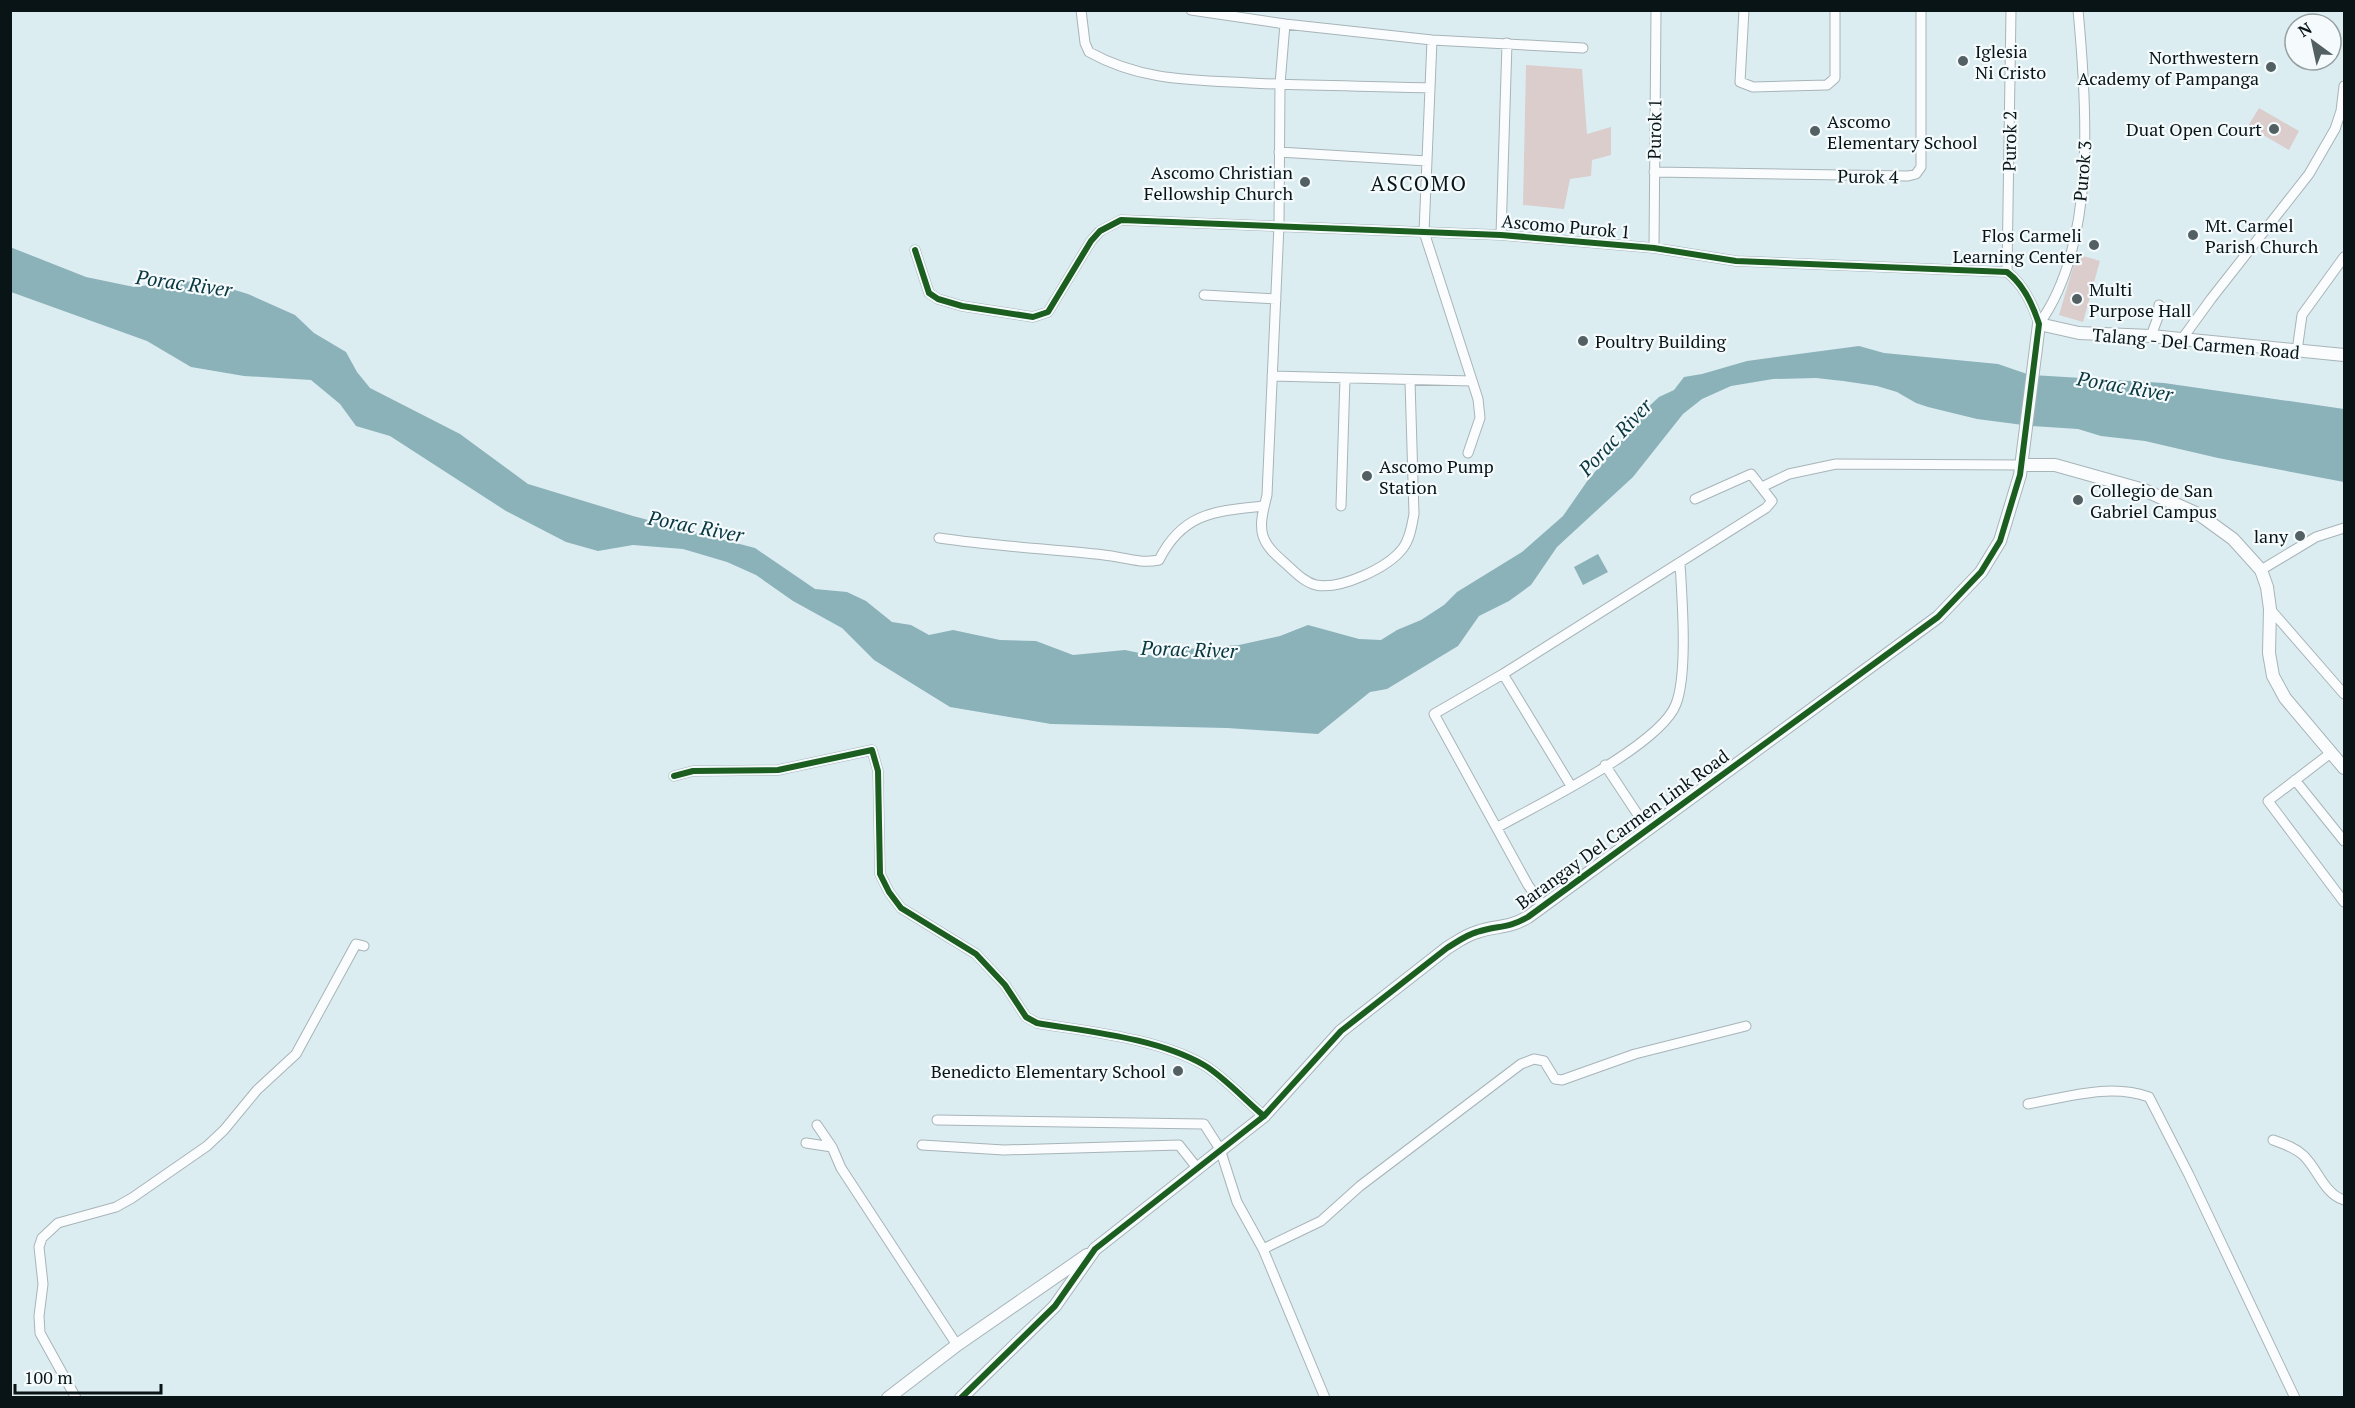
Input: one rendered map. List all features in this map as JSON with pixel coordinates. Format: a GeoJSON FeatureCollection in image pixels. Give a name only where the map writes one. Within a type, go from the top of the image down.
{"type":"FeatureCollection","features":[{"type":"Feature","properties":{"kind":"street"},"geometry":{"type":"LineString","coordinates":[[1081,10],[1085,43],[1089,52],[1127,69],[1167,79],[1430,88]]}},
{"type":"Feature","properties":{"kind":"street"},"geometry":{"type":"LineString","coordinates":[[1191,10],[1285,24],[1432,40],[1583,48]]}},
{"type":"Feature","properties":{"kind":"street","name":"Purok 1"},"geometry":{"type":"LineString","coordinates":[[1654,248],[1656,10]]}},
{"type":"Feature","properties":{"kind":"street"},"geometry":{"type":"LineString","coordinates":[[1744,10],[1740,82],[1753,87],[1827,85],[1835,78],[1834,10]]}},
{"type":"Feature","properties":{"kind":"street","name":"Purok 4"},"geometry":{"type":"LineString","coordinates":[[1653,172],[1908,176],[1916,174],[1921,167],[1921,10]]}},
{"type":"Feature","properties":{"kind":"street","name":"Purok 2"},"geometry":{"type":"LineString","coordinates":[[2007,272],[2011,10]]}},
{"type":"Feature","properties":{"kind":"street","name":"Purok 3"},"geometry":{"type":"LineString","coordinates":[[2038,324],[2050,308],[2068,265],[2082,190],[2085,133],[2078,10]]}},
{"type":"Feature","properties":{"kind":"street"},"geometry":{"type":"LineString","coordinates":[[1285,24],[1280,84],[1276,299],[1263,535],[1267,546],[1305,580],[1317,585],[1329,585],[1365,576],[1388,562],[1403,548],[1411,531],[1414,514],[1410,381]]}},
{"type":"Feature","properties":{"kind":"street"},"geometry":{"type":"LineString","coordinates":[[1432,40],[1424,232],[1478,399],[1480,418],[1468,453]]}},
{"type":"Feature","properties":{"kind":"street"},"geometry":{"type":"LineString","coordinates":[[1501,235],[1507,43]]}},
{"type":"Feature","properties":{"kind":"street"},"geometry":{"type":"LineString","coordinates":[[2182,339],[2309,174],[2335,129],[2341,111],[2344,86]]}},
{"type":"Feature","properties":{"kind":"street"},"geometry":{"type":"LineString","coordinates":[[1279,152],[1427,161]]}},
{"type":"Feature","properties":{"kind":"street","name":"Ascomo Purok 1"},"geometry":{"type":"LineString","coordinates":[[915,250],[929,293],[938,299],[962,306],[1033,317],[1048,312],[1091,241],[1100,231],[1120,220],[1501,235],[1654,248],[1736,261],[2007,272]]}},
{"type":"Feature","properties":{"kind":"street"},"geometry":{"type":"LineString","coordinates":[[2297,351],[2302,315],[2344,257]]}},
{"type":"Feature","properties":{"kind":"street"},"geometry":{"type":"LineString","coordinates":[[2007,272],[2023,289],[2035,311],[2038,324]]}},
{"type":"Feature","properties":{"kind":"street"},"geometry":{"type":"LineString","coordinates":[[1204,295],[1276,299]]}},
{"type":"Feature","properties":{"kind":"street"},"geometry":{"type":"LineString","coordinates":[[2151,336],[2158,317],[2159,305]]}},
{"type":"Feature","properties":{"kind":"street","name":"Talang - Del Carmen Road"},"geometry":{"type":"LineString","coordinates":[[2038,324],[2079,333],[2151,336],[2344,356]]}},
{"type":"Feature","properties":{"kind":"street","name":"Barangay Del Carmen Link Road"},"geometry":{"type":"LineString","coordinates":[[961,1398],[1055,1305],[1095,1249],[1264,1116],[1341,1031],[1447,948],[1478,931],[1513,926],[1543,906],[1938,617],[1960,596],[1982,572],[2000,541],[2022,465],[2038,324]]}},
{"type":"Feature","properties":{"kind":"street"},"geometry":{"type":"LineString","coordinates":[[1272,376],[1472,381]]}},
{"type":"Feature","properties":{"kind":"street"},"geometry":{"type":"LineString","coordinates":[[1341,506],[1345,378]]}},
{"type":"Feature","properties":{"kind":"street"},"geometry":{"type":"LineString","coordinates":[[1762,488],[1789,474],[1836,464],[2055,465],[2154,494],[2200,515],[2233,539],[2261,570],[2267,587],[2270,609],[2269,653],[2273,676],[2285,698],[2344,768]]}},
{"type":"Feature","properties":{"kind":"street"},"geometry":{"type":"LineString","coordinates":[[1543,906],[1528,885],[1434,714],[1503,674],[1766,508],[1772,501],[1751,474],[1695,499]]}},
{"type":"Feature","properties":{"kind":"street"},"geometry":{"type":"LineString","coordinates":[[939,538],[1106,555],[1147,562],[1158,560],[1166,545],[1179,530],[1194,519],[1224,511],[1264,506]]}},
{"type":"Feature","properties":{"kind":"street"},"geometry":{"type":"LineString","coordinates":[[2261,570],[2316,537],[2344,528]]}},
{"type":"Feature","properties":{"kind":"street"},"geometry":{"type":"LineString","coordinates":[[1498,827],[1635,747],[1672,714],[1681,687],[1680,562]]}},
{"type":"Feature","properties":{"kind":"street"},"geometry":{"type":"LineString","coordinates":[[2270,609],[2344,694]]}},
{"type":"Feature","properties":{"kind":"street"},"geometry":{"type":"LineString","coordinates":[[1503,674],[1571,786]]}},
{"type":"Feature","properties":{"kind":"street"},"geometry":{"type":"LineString","coordinates":[[674,776],[693,771],[778,770],[872,750],[878,771],[880,874],[889,892],[901,908],[976,954],[1005,985],[1026,1017],[1037,1023],[1125,1038],[1159,1047],[1204,1065],[1264,1116]]}},
{"type":"Feature","properties":{"kind":"street"},"geometry":{"type":"LineString","coordinates":[[2332,752],[2268,801],[2344,902]]}},
{"type":"Feature","properties":{"kind":"street"},"geometry":{"type":"LineString","coordinates":[[1605,765],[1648,830]]}},
{"type":"Feature","properties":{"kind":"street"},"geometry":{"type":"LineString","coordinates":[[2295,780],[2344,841]]}},
{"type":"Feature","properties":{"kind":"street"},"geometry":{"type":"LineString","coordinates":[[76,1398],[40,1333],[39,1316],[43,1284],[39,1246],[42,1238],[58,1223],[116,1207],[207,1146],[224,1130],[257,1090],[296,1054],[356,944],[364,946]]}},
{"type":"Feature","properties":{"kind":"street"},"geometry":{"type":"LineString","coordinates":[[1263,1249],[1322,1221],[1360,1186],[1521,1064],[1534,1059],[1544,1061],[1555,1078],[1562,1080],[1635,1054],[1746,1026]]}},
{"type":"Feature","properties":{"kind":"street"},"geometry":{"type":"LineString","coordinates":[[2028,1104],[2113,1089],[2149,1097],[2189,1175],[2295,1398]]}},
{"type":"Feature","properties":{"kind":"street"},"geometry":{"type":"LineString","coordinates":[[937,1120],[1204,1124],[1220,1149],[1237,1202],[1263,1249],[1325,1398]]}},
{"type":"Feature","properties":{"kind":"street"},"geometry":{"type":"LineString","coordinates":[[817,1125],[832,1147],[841,1168],[957,1345]]}},
{"type":"Feature","properties":{"kind":"street"},"geometry":{"type":"LineString","coordinates":[[2273,1140],[2292,1147],[2303,1155],[2334,1197],[2344,1200]]}},
{"type":"Feature","properties":{"kind":"street"},"geometry":{"type":"LineString","coordinates":[[806,1143],[832,1147]]}},
{"type":"Feature","properties":{"kind":"street"},"geometry":{"type":"LineString","coordinates":[[922,1145],[1004,1150],[1179,1145],[1198,1169]]}},
{"type":"Feature","properties":{"kind":"street"},"geometry":{"type":"LineString","coordinates":[[888,1398],[957,1345],[1095,1249]]}},
{"type":"Feature","properties":{"kind":"shaded area"},"geometry":{"type":"Polygon","coordinates":[[[1526,65],[1582,69],[1587,134],[1611,127],[1611,155],[1592,160],[1591,176],[1570,179],[1564,209],[1523,205],[1526,65]]]}},
{"type":"Feature","properties":{"kind":"shaded area","name":"Duat Open Court"},"geometry":{"type":"Polygon","coordinates":[[[2259,108],[2299,131],[2289,150],[2248,126],[2259,108]]]}},
{"type":"Feature","properties":{"kind":"shaded area","name":"Multi Purpose Hall"},"geometry":{"type":"Polygon","coordinates":[[[2077,254],[2100,261],[2083,322],[2059,315],[2077,254]]]}},
{"type":"Feature","properties":{"kind":"water","name":"Porac River"},"geometry":{"type":"Polygon","coordinates":[[[10,247],[86,277],[134,287],[205,281],[248,294],[295,315],[314,333],[346,352],[357,372],[370,388],[460,434],[528,484],[633,516],[755,548],[815,589],[847,592],[866,601],[892,622],[911,625],[929,635],[953,630],[1000,640],[1036,641],[1073,655],[1125,650],[1154,656],[1186,649],[1239,645],[1280,636],[1308,625],[1359,639],[1381,640],[1421,620],[1444,605],[1457,592],[1522,552],[1563,516],[1588,480],[1644,411],[1659,397],[1674,390],[1684,377],[1747,361],[1859,346],[1884,353],[1998,364],[2030,375],[2164,383],[2344,409],[2344,482],[2218,458],[2145,441],[2101,436],[2078,429],[1977,419],[1928,407],[1897,392],[1877,386],[1816,378],[1773,379],[1731,386],[1702,399],[1683,414],[1633,477],[1557,547],[1531,585],[1509,601],[1479,616],[1458,646],[1387,689],[1370,692],[1318,734],[1227,728],[1051,724],[950,707],[874,660],[842,628],[793,601],[756,575],[727,562],[683,549],[633,545],[598,551],[566,542],[506,511],[390,436],[356,426],[340,404],[311,380],[244,376],[191,367],[147,341],[11,292],[10,247]]]}},
{"type":"Feature","properties":{"kind":"water"},"geometry":{"type":"Polygon","coordinates":[[[1598,554],[1608,572],[1583,585],[1574,567],[1598,554]]]}},
{"type":"Feature","properties":{"kind":"cycle path"},"geometry":{"type":"LineString","coordinates":[[915,250],[929,293],[938,299],[962,306],[1033,317],[1048,312],[1091,241],[1100,231],[1121,220],[1501,235],[1654,248],[1736,261],[2007,272],[2027,295],[2039,324],[2020,475],[2000,541],[1981,572],[1938,617],[1528,917],[1508,925],[1473,933],[1458,941],[1341,1031],[1264,1116],[1095,1249],[1055,1306],[961,1398]]}},
{"type":"Feature","properties":{"kind":"cycle path"},"geometry":{"type":"LineString","coordinates":[[674,776],[693,771],[778,770],[872,750],[878,771],[880,874],[889,892],[901,908],[976,954],[1005,985],[1026,1017],[1037,1023],[1144,1042],[1186,1056],[1219,1076],[1264,1116]]}},
{"type":"Feature","properties":{"kind":"place","name":"Iglesia Ni Cristo"},"geometry":{"type":"Point","coordinates":[1963,61]}},
{"type":"Feature","properties":{"kind":"place","name":"Northwestern Academy of Pampanga"},"geometry":{"type":"Point","coordinates":[2271,67]}},
{"type":"Feature","properties":{"kind":"place","name":"Duat Open Court"},"geometry":{"type":"Point","coordinates":[2274,129]}},
{"type":"Feature","properties":{"kind":"place","name":"Ascomo Elementary School"},"geometry":{"type":"Point","coordinates":[1815,131]}},
{"type":"Feature","properties":{"kind":"place","name":"Ascomo Christian Fellowship Church"},"geometry":{"type":"Point","coordinates":[1305,182]}},
{"type":"Feature","properties":{"kind":"place","name":"Mt. Carmel Parish Church"},"geometry":{"type":"Point","coordinates":[2193,235]}},
{"type":"Feature","properties":{"kind":"place","name":"Flos Carmeli Learning Center"},"geometry":{"type":"Point","coordinates":[2094,245]}},
{"type":"Feature","properties":{"kind":"place","name":"Multi Purpose Hall"},"geometry":{"type":"Point","coordinates":[2077,299]}},
{"type":"Feature","properties":{"kind":"place","name":"Poultry Building"},"geometry":{"type":"Point","coordinates":[1583,341]}},
{"type":"Feature","properties":{"kind":"place","name":"Ascomo Pump Station"},"geometry":{"type":"Point","coordinates":[1367,476]}},
{"type":"Feature","properties":{"kind":"place","name":"Collegio de San Gabriel Campus"},"geometry":{"type":"Point","coordinates":[2078,500]}},
{"type":"Feature","properties":{"kind":"place","name":"lany"},"geometry":{"type":"Point","coordinates":[2300,536]}},
{"type":"Feature","properties":{"kind":"place","name":"Benedicto Elementary School"},"geometry":{"type":"Point","coordinates":[1178,1071]}},
{"type":"Feature","properties":{"kind":"district","name":"ASCOMO"},"geometry":{"type":"Point","coordinates":[1419,183]}}]}
